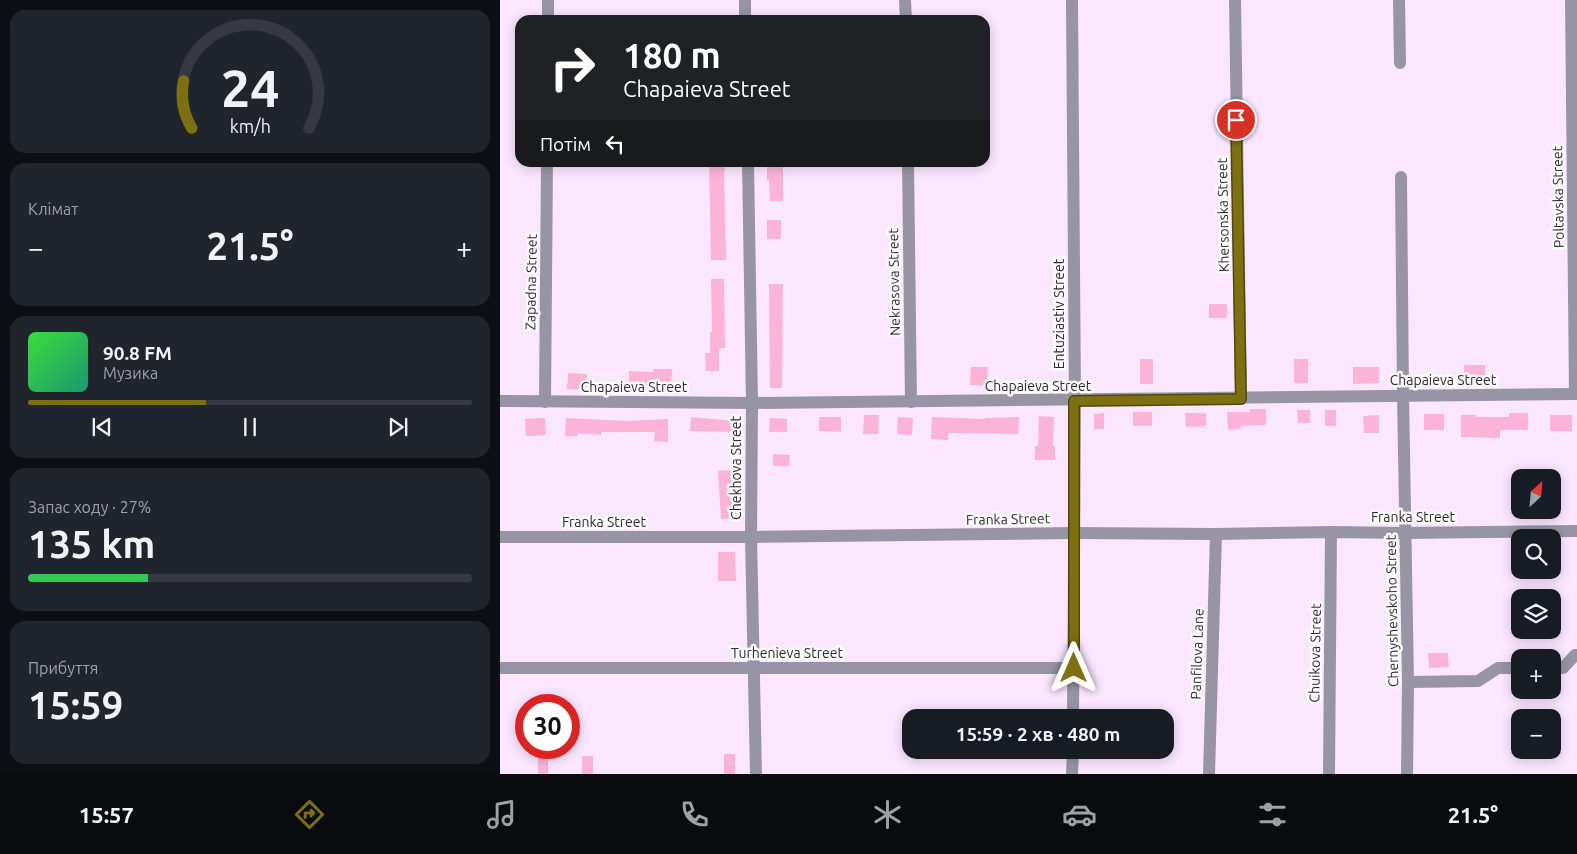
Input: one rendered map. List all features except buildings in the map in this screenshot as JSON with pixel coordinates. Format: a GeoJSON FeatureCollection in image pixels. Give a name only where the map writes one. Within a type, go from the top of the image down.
{"type":"FeatureCollection","features":[{"type":"Feature","properties":{"kind":"street"},"geometry":{"type":"LineString","coordinates":[[548,0],[548,15]]}},
{"type":"Feature","properties":{"kind":"street"},"geometry":{"type":"LineString","coordinates":[[745,0],[745,15]]}},
{"type":"Feature","properties":{"kind":"street"},"geometry":{"type":"LineString","coordinates":[[906,0],[906,15]]}},
{"type":"Feature","properties":{"kind":"street","name":"Entuziastiv Street"},"geometry":{"type":"LineString","coordinates":[[1072,0],[1073,709]]}},
{"type":"Feature","properties":{"kind":"street","name":"Khersonska Street"},"geometry":{"type":"LineString","coordinates":[[1235,0],[1241,399]]}},
{"type":"Feature","properties":{"kind":"street"},"geometry":{"type":"LineString","coordinates":[[1399,0],[1400,63]]}},
{"type":"Feature","properties":{"kind":"street","name":"Poltavska Street"},"geometry":{"type":"LineString","coordinates":[[1571,0],[1576,394]]}},
{"type":"Feature","properties":{"kind":"street","name":"Zapadna Street"},"geometry":{"type":"LineString","coordinates":[[544,402],[547,167]]}},
{"type":"Feature","properties":{"kind":"street","name":"Chekhova Street"},"geometry":{"type":"LineString","coordinates":[[748,167],[752,403],[751,537],[756,774]]}},
{"type":"Feature","properties":{"kind":"street","name":"Nekrasova Street"},"geometry":{"type":"LineString","coordinates":[[908,167],[911,402]]}},
{"type":"Feature","properties":{"kind":"street","name":"Chernyshevskoho Street"},"geometry":{"type":"LineString","coordinates":[[1401,177],[1408,682],[1407,774]]}},
{"type":"Feature","properties":{"kind":"street","name":"Chapaieva Street"},"geometry":{"type":"LineString","coordinates":[[500,401],[752,403],[1074,401],[1576,394]]}},
{"type":"Feature","properties":{"kind":"street","name":"Franka Street"},"geometry":{"type":"LineString","coordinates":[[500,537],[1577,531]]}},
{"type":"Feature","properties":{"kind":"street","name":"Chuikova Street"},"geometry":{"type":"LineString","coordinates":[[1328,774],[1331,532]]}},
{"type":"Feature","properties":{"kind":"street","name":"Panfilova Lane"},"geometry":{"type":"LineString","coordinates":[[1209,774],[1216,534]]}},
{"type":"Feature","properties":{"kind":"street"},"geometry":{"type":"LineString","coordinates":[[1561,668],[1574,655],[1577,655]]}},
{"type":"Feature","properties":{"kind":"street","name":"Turhenieva Street"},"geometry":{"type":"LineString","coordinates":[[500,668],[1074,668]]}},
{"type":"Feature","properties":{"kind":"street"},"geometry":{"type":"LineString","coordinates":[[1408,682],[1478,681],[1498,668],[1511,668]]}},
{"type":"Feature","properties":{"kind":"street"},"geometry":{"type":"LineString","coordinates":[[1072,774],[1073,759]]}},
{"type":"Feature","properties":{"kind":"route"},"geometry":{"type":"LineString","coordinates":[[1074,668],[1074,401],[1241,399],[1236,120]]}}]}
